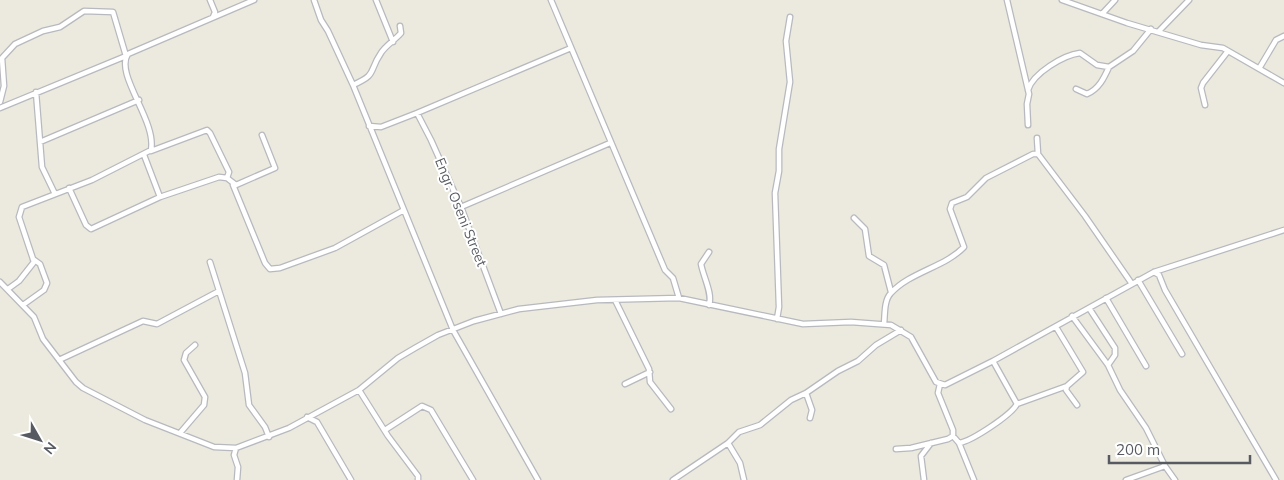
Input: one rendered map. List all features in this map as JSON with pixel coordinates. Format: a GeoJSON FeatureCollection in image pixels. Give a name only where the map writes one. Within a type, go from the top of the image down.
{"type":"FeatureCollection","features":[{"type":"Feature","properties":{"kind":"street"},"geometry":{"type":"LineString","coordinates":[[210,0],[215,12],[213,17]]}},
{"type":"Feature","properties":{"kind":"street"},"geometry":{"type":"LineString","coordinates":[[0,108],[254,0]]}},
{"type":"Feature","properties":{"kind":"street"},"geometry":{"type":"LineString","coordinates":[[314,0],[321,20],[352,85],[453,330],[538,480]]}},
{"type":"Feature","properties":{"kind":"street"},"geometry":{"type":"LineString","coordinates":[[376,0],[393,42]]}},
{"type":"Feature","properties":{"kind":"street"},"geometry":{"type":"LineString","coordinates":[[551,0],[662,264],[673,278],[679,298]]}},
{"type":"Feature","properties":{"kind":"street"},"geometry":{"type":"LineString","coordinates":[[1007,0],[1028,90],[1028,125]]}},
{"type":"Feature","properties":{"kind":"street"},"geometry":{"type":"LineString","coordinates":[[1062,0],[1102,14],[1228,51],[1260,67],[1284,83]]}},
{"type":"Feature","properties":{"kind":"street"},"geometry":{"type":"LineString","coordinates":[[1102,14],[1114,0]]}},
{"type":"Feature","properties":{"kind":"street"},"geometry":{"type":"LineString","coordinates":[[1159,31],[1189,0]]}},
{"type":"Feature","properties":{"kind":"street"},"geometry":{"type":"LineString","coordinates":[[0,102],[4,86],[2,58],[15,44],[43,31],[60,28],[84,10],[113,12],[126,56],[125,64],[128,80],[150,132],[152,146],[149,152]]}},
{"type":"Feature","properties":{"kind":"street"},"geometry":{"type":"LineString","coordinates":[[778,319],[775,193],[780,171],[779,149],[790,82],[786,41],[790,17]]}},
{"type":"Feature","properties":{"kind":"street"},"geometry":{"type":"LineString","coordinates":[[352,85],[368,78],[373,73],[382,51],[401,33],[400,26]]}},
{"type":"Feature","properties":{"kind":"street"},"geometry":{"type":"LineString","coordinates":[[1076,89],[1087,94],[1092,92],[1104,79],[1109,67],[1133,51],[1151,29]]}},
{"type":"Feature","properties":{"kind":"street"},"geometry":{"type":"LineString","coordinates":[[1260,67],[1276,40],[1284,36]]}},
{"type":"Feature","properties":{"kind":"street"},"geometry":{"type":"LineString","coordinates":[[369,126],[380,127],[417,113],[571,48]]}},
{"type":"Feature","properties":{"kind":"street"},"geometry":{"type":"LineString","coordinates":[[1204,105],[1201,88],[1203,83],[1228,51]]}},
{"type":"Feature","properties":{"kind":"street"},"geometry":{"type":"LineString","coordinates":[[1028,90],[1032,80],[1041,71],[1073,54],[1080,53],[1097,64],[1109,67]]}},
{"type":"Feature","properties":{"kind":"street"},"geometry":{"type":"LineString","coordinates":[[36,92],[42,167],[55,194]]}},
{"type":"Feature","properties":{"kind":"street"},"geometry":{"type":"LineString","coordinates":[[40,142],[138,100]]}},
{"type":"Feature","properties":{"kind":"street","name":"Engr. Oseni Street"},"geometry":{"type":"LineString","coordinates":[[417,113],[461,207],[501,314]]}},
{"type":"Feature","properties":{"kind":"street"},"geometry":{"type":"LineString","coordinates":[[8,289],[32,268],[33,259],[19,213],[22,207],[149,152],[207,130],[229,172],[227,178]]}},
{"type":"Feature","properties":{"kind":"street"},"geometry":{"type":"LineString","coordinates":[[233,185],[275,168],[262,135]]}},
{"type":"Feature","properties":{"kind":"street"},"geometry":{"type":"LineString","coordinates":[[1037,138],[1038,154],[1085,216],[1132,284]]}},
{"type":"Feature","properties":{"kind":"street"},"geometry":{"type":"LineString","coordinates":[[461,207],[610,142]]}},
{"type":"Feature","properties":{"kind":"street"},"geometry":{"type":"LineString","coordinates":[[884,324],[887,301],[891,292],[912,278],[954,256],[964,247],[950,209],[952,203],[966,197],[986,178],[1033,154],[1038,154]]}},
{"type":"Feature","properties":{"kind":"street"},"geometry":{"type":"LineString","coordinates":[[144,155],[160,197]]}},
{"type":"Feature","properties":{"kind":"street"},"geometry":{"type":"LineString","coordinates":[[69,188],[86,225],[92,229],[160,197],[219,177],[227,178],[233,185],[265,263],[270,269],[280,268],[335,248],[404,210]]}},
{"type":"Feature","properties":{"kind":"street"},"geometry":{"type":"LineString","coordinates":[[854,218],[865,229],[870,256],[884,265],[891,292]]}},
{"type":"Feature","properties":{"kind":"street"},"geometry":{"type":"LineString","coordinates":[[0,282],[34,317],[43,339],[76,382],[84,388],[145,420],[214,447],[236,448],[269,436],[359,390],[398,358],[438,335],[501,314],[541,306],[597,300],[679,298],[803,324],[884,324],[911,336],[936,382],[940,384],[953,383],[1154,272],[1284,230]]}},
{"type":"Feature","properties":{"kind":"street"},"geometry":{"type":"LineString","coordinates":[[709,252],[701,264],[710,296],[709,305]]}},
{"type":"Feature","properties":{"kind":"street"},"geometry":{"type":"LineString","coordinates":[[23,306],[44,290],[47,283],[40,264],[33,259]]}},
{"type":"Feature","properties":{"kind":"street"},"geometry":{"type":"LineString","coordinates":[[210,262],[245,373],[249,405],[265,427],[269,436]]}},
{"type":"Feature","properties":{"kind":"street"},"geometry":{"type":"LineString","coordinates":[[1159,275],[1162,269]]}},
{"type":"Feature","properties":{"kind":"street"},"geometry":{"type":"LineString","coordinates":[[1154,272],[1159,275],[1165,290],[1276,480]]}},
{"type":"Feature","properties":{"kind":"street"},"geometry":{"type":"LineString","coordinates":[[1138,280],[1182,354]]}},
{"type":"Feature","properties":{"kind":"street"},"geometry":{"type":"LineString","coordinates":[[59,360],[143,321],[157,324],[219,291]]}},
{"type":"Feature","properties":{"kind":"street"},"geometry":{"type":"LineString","coordinates":[[1106,298],[1146,366]]}},
{"type":"Feature","properties":{"kind":"street"},"geometry":{"type":"LineString","coordinates":[[615,300],[650,372],[650,382],[671,409]]}},
{"type":"Feature","properties":{"kind":"street"},"geometry":{"type":"LineString","coordinates":[[1089,308],[1115,348],[1115,355],[1108,365]]}},
{"type":"Feature","properties":{"kind":"street"},"geometry":{"type":"LineString","coordinates":[[1072,316],[1108,365],[1120,390],[1175,480]]}},
{"type":"Feature","properties":{"kind":"street"},"geometry":{"type":"LineString","coordinates":[[959,443],[978,437],[995,422],[1011,412],[1017,404],[1067,386],[1083,372],[1056,327]]}},
{"type":"Feature","properties":{"kind":"street"},"geometry":{"type":"LineString","coordinates":[[673,480],[728,443],[739,432],[760,425],[791,400],[858,361],[876,345],[901,330]]}},
{"type":"Feature","properties":{"kind":"street"},"geometry":{"type":"LineString","coordinates":[[180,433],[204,405],[205,397],[184,360],[186,353],[196,345]]}},
{"type":"Feature","properties":{"kind":"street"},"geometry":{"type":"LineString","coordinates":[[993,361],[1017,404]]}},
{"type":"Feature","properties":{"kind":"street"},"geometry":{"type":"LineString","coordinates":[[625,384],[650,372]]}},
{"type":"Feature","properties":{"kind":"street"},"geometry":{"type":"LineString","coordinates":[[940,384],[938,393],[953,430],[953,436],[959,443],[974,480]]}},
{"type":"Feature","properties":{"kind":"street"},"geometry":{"type":"LineString","coordinates":[[1067,386],[1066,390],[1076,405]]}},
{"type":"Feature","properties":{"kind":"street"},"geometry":{"type":"LineString","coordinates":[[359,390],[384,430],[418,476],[418,480]]}},
{"type":"Feature","properties":{"kind":"street"},"geometry":{"type":"LineString","coordinates":[[806,393],[812,410],[810,418]]}},
{"type":"Feature","properties":{"kind":"street"},"geometry":{"type":"LineString","coordinates":[[384,430],[422,406],[431,410],[473,480]]}},
{"type":"Feature","properties":{"kind":"street"},"geometry":{"type":"LineString","coordinates":[[307,417],[317,422],[351,480]]}},
{"type":"Feature","properties":{"kind":"street"},"geometry":{"type":"LineString","coordinates":[[896,449],[911,448],[948,439],[953,436]]}},
{"type":"Feature","properties":{"kind":"street"},"geometry":{"type":"LineString","coordinates":[[924,480],[921,456],[932,442]]}},
{"type":"Feature","properties":{"kind":"street"},"geometry":{"type":"LineString","coordinates":[[728,443],[740,463],[744,480]]}},
{"type":"Feature","properties":{"kind":"street"},"geometry":{"type":"LineString","coordinates":[[236,448],[234,455],[238,467],[237,480]]}},
{"type":"Feature","properties":{"kind":"street"},"geometry":{"type":"LineString","coordinates":[[1126,480],[1165,466]]}}]}
